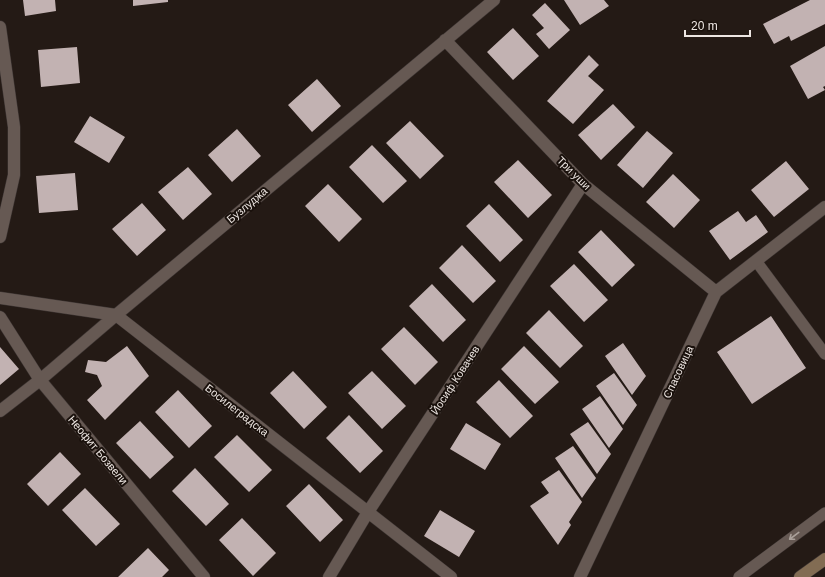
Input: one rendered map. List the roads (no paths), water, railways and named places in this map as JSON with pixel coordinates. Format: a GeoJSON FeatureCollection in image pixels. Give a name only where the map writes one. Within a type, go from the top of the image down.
{"type":"FeatureCollection","features":[{"type":"Feature","properties":{"kind":"street","name":"Бузлуджа"},"geometry":{"type":"LineString","coordinates":[[0,411],[40,380],[494,0]]}},
{"type":"Feature","properties":{"kind":"street"},"geometry":{"type":"LineString","coordinates":[[0,27],[14,127],[14,175],[0,237]]}},
{"type":"Feature","properties":{"kind":"street","name":"Три уши"},"geometry":{"type":"LineString","coordinates":[[445,40],[583,184],[716,292]]}},
{"type":"Feature","properties":{"kind":"street","name":"Йосиф Ковачев"},"geometry":{"type":"LineString","coordinates":[[328,577],[368,512],[583,184]]}},
{"type":"Feature","properties":{"kind":"street","name":"Спасовица"},"geometry":{"type":"LineString","coordinates":[[580,577],[716,292],[825,207]]}},
{"type":"Feature","properties":{"kind":"street","name":"Босилеградска"},"geometry":{"type":"LineString","coordinates":[[0,298],[116,315],[451,577]]}},
{"type":"Feature","properties":{"kind":"street","name":"Неофит Бозвели"},"geometry":{"type":"LineString","coordinates":[[0,317],[40,380],[204,577]]}},
{"type":"Feature","properties":{"kind":"street"},"geometry":{"type":"LineString","coordinates":[[800,577],[825,559]]}},
{"type":"Feature","properties":{"kind":"lane"},"geometry":{"type":"LineString","coordinates":[[756,261],[825,354]]}},
{"type":"Feature","properties":{"kind":"lane"},"geometry":{"type":"LineString","coordinates":[[739,577],[825,513]]}}]}
